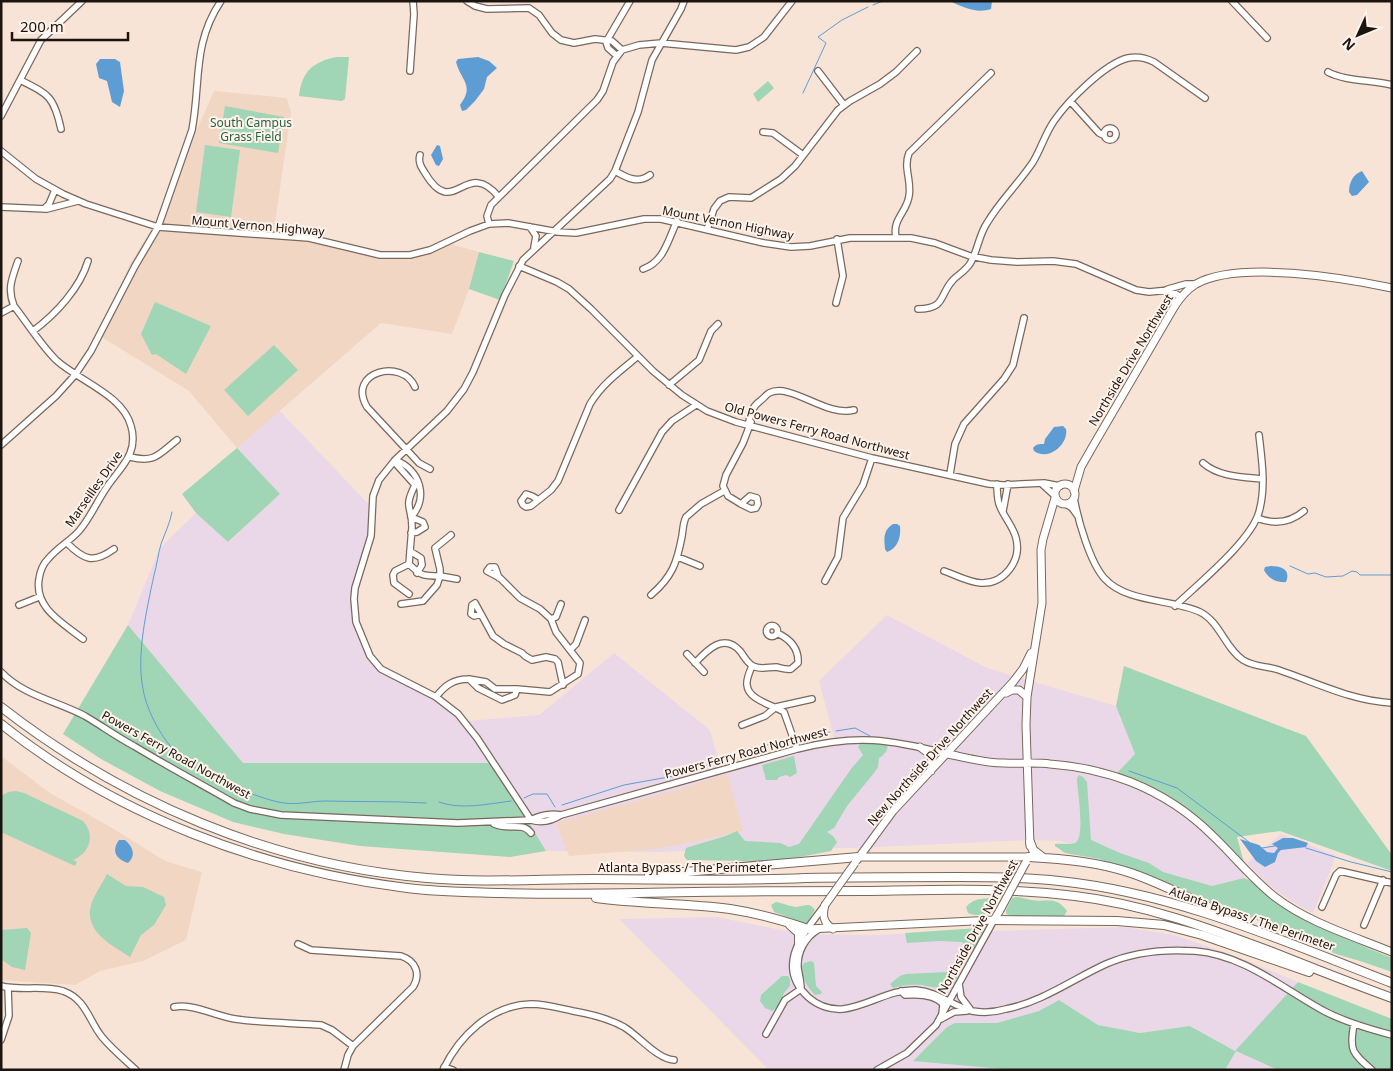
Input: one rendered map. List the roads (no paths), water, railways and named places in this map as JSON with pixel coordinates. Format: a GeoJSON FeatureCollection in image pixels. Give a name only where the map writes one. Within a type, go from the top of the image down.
{"type":"FeatureCollection","features":[{"type":"Feature","properties":{"kind":"highway","name":"Atlanta Bypass / The Perimeter"},"geometry":{"type":"LineString","coordinates":[[1,707],[52,744],[127,789],[194,820],[260,844],[359,869],[427,878],[522,881],[734,880],[846,876],[1027,878],[1092,885],[1146,895],[1216,916],[1392,983]]}},
{"type":"Feature","properties":{"kind":"highway","name":"Atlanta Bypass / The Perimeter"},"geometry":{"type":"LineString","coordinates":[[1,724],[60,765],[128,804],[196,836],[264,859],[320,874],[406,888],[447,892],[574,894],[957,890],[1023,891],[1078,896],[1173,916],[1392,998]]}},
{"type":"Feature","properties":{"kind":"highway"},"geometry":{"type":"LineString","coordinates":[[1030,842],[1033,850],[1042,857]]}},
{"type":"Feature","properties":{"kind":"highway"},"geometry":{"type":"LineString","coordinates":[[1027,859],[1042,857],[1062,858],[1132,874],[1186,896],[1261,932]]}},
{"type":"Feature","properties":{"kind":"highway"},"geometry":{"type":"LineString","coordinates":[[581,880],[857,860]]}},
{"type":"Feature","properties":{"kind":"highway"},"geometry":{"type":"LineString","coordinates":[[574,894],[634,903],[721,908],[784,921],[808,929]]}},
{"type":"Feature","properties":{"kind":"highway"},"geometry":{"type":"LineString","coordinates":[[994,920],[1117,921],[1164,925],[1202,934],[1290,965],[1352,983]]}},
{"type":"Feature","properties":{"kind":"highway"},"geometry":{"type":"LineString","coordinates":[[784,921],[798,931],[799,942]]}},
{"type":"Feature","properties":{"kind":"main road","name":"Northside Drive Northwest"},"geometry":{"type":"LineString","coordinates":[[1074,494],[1081,468],[1175,306],[1181,297],[1196,284],[1222,275],[1257,272],[1315,276],[1392,288]]}},
{"type":"Feature","properties":{"kind":"main road","name":"Northside Drive Northwest"},"geometry":{"type":"LineString","coordinates":[[1062,485],[1081,468]]}},
{"type":"Feature","properties":{"kind":"main road"},"geometry":{"type":"LineString","coordinates":[[1062,485],[1071,486],[1074,494],[1065,504],[1055,497],[1056,489],[1062,485]]}},
{"type":"Feature","properties":{"kind":"main road","name":"Northside Drive Northwest"},"geometry":{"type":"LineString","coordinates":[[994,920],[1027,859],[1030,842],[1027,697],[1042,602],[1041,550],[1055,497]]}},
{"type":"Feature","properties":{"kind":"main road","name":"Northside Drive Northwest"},"geometry":{"type":"LineString","coordinates":[[1048,524],[1056,511],[1065,504]]}},
{"type":"Feature","properties":{"kind":"main road","name":"New Northside Drive Northwest"},"geometry":{"type":"LineString","coordinates":[[825,905],[884,822],[1002,695],[1023,669],[1035,644]]}},
{"type":"Feature","properties":{"kind":"main road"},"geometry":{"type":"LineString","coordinates":[[1002,695],[1016,689],[1023,692],[1027,697]]}},
{"type":"Feature","properties":{"kind":"main road"},"geometry":{"type":"LineString","coordinates":[[920,747],[932,756],[931,772]]}},
{"type":"Feature","properties":{"kind":"main road","name":"Powers Ferry Road Northwest"},"geometry":{"type":"LineString","coordinates":[[948,754],[992,762],[1054,764],[1087,769],[1131,782],[1182,810],[1204,827],[1257,882],[1289,906],[1313,919],[1392,952]]}},
{"type":"Feature","properties":{"kind":"main road"},"geometry":{"type":"LineString","coordinates":[[857,860],[1027,859]]}},
{"type":"Feature","properties":{"kind":"main road"},"geometry":{"type":"LineString","coordinates":[[825,905],[824,918],[826,924],[833,929]]}},
{"type":"Feature","properties":{"kind":"main road"},"geometry":{"type":"LineString","coordinates":[[808,929],[994,920]]}},
{"type":"Feature","properties":{"kind":"street"},"geometry":{"type":"LineString","coordinates":[[1,116],[41,40],[82,1]]}},
{"type":"Feature","properties":{"kind":"street"},"geometry":{"type":"LineString","coordinates":[[1,445],[56,396],[76,375],[158,227],[192,130],[200,52],[204,35],[221,1]]}},
{"type":"Feature","properties":{"kind":"street"},"geometry":{"type":"LineString","coordinates":[[410,71],[414,14],[413,1]]}},
{"type":"Feature","properties":{"kind":"street"},"geometry":{"type":"LineString","coordinates":[[467,1],[475,6],[487,8],[529,8],[539,15],[552,33],[561,40],[574,43],[595,39],[606,42],[612,41],[622,50]]}},
{"type":"Feature","properties":{"kind":"street"},"geometry":{"type":"LineString","coordinates":[[529,8],[530,1]]}},
{"type":"Feature","properties":{"kind":"street"},"geometry":{"type":"LineString","coordinates":[[616,56],[608,48],[606,42],[630,1]]}},
{"type":"Feature","properties":{"kind":"street"},"geometry":{"type":"LineString","coordinates":[[531,820],[466,724],[448,705],[388,673],[376,664],[365,648],[354,611],[355,588],[371,536],[373,496],[379,480],[395,460],[447,411],[464,389],[519,266],[533,249],[604,186],[615,171],[638,112],[647,71],[684,1]]}},
{"type":"Feature","properties":{"kind":"street"},"geometry":{"type":"LineString","coordinates":[[489,224],[487,216],[489,209],[499,197],[597,100],[603,91],[616,56],[622,50],[661,43],[736,50],[750,47],[764,37],[792,1]]}},
{"type":"Feature","properties":{"kind":"street"},"geometry":{"type":"LineString","coordinates":[[1232,1],[1267,38]]}},
{"type":"Feature","properties":{"kind":"street"},"geometry":{"type":"LineString","coordinates":[[707,230],[714,209],[720,201],[729,197],[747,199],[756,196],[786,175],[832,116],[844,105],[880,84],[896,72],[917,51]]}},
{"type":"Feature","properties":{"kind":"street"},"geometry":{"type":"LineString","coordinates":[[918,310],[930,308],[939,303],[950,283],[966,269],[973,257],[986,223],[1033,162],[1053,122],[1088,84],[1105,70],[1124,60],[1145,58],[1154,62],[1205,98]]}},
{"type":"Feature","properties":{"kind":"street"},"geometry":{"type":"LineString","coordinates":[[818,71],[844,105]]}},
{"type":"Feature","properties":{"kind":"street"},"geometry":{"type":"LineString","coordinates":[[1328,72],[1336,77],[1392,85]]}},
{"type":"Feature","properties":{"kind":"street"},"geometry":{"type":"LineString","coordinates":[[896,237],[896,223],[909,196],[906,166],[909,153],[991,73]]}},
{"type":"Feature","properties":{"kind":"street"},"geometry":{"type":"LineString","coordinates":[[20,80],[41,90],[49,97],[56,108],[61,129]]}},
{"type":"Feature","properties":{"kind":"street"},"geometry":{"type":"LineString","coordinates":[[1071,102],[1099,133],[1103,134]]}},
{"type":"Feature","properties":{"kind":"street"},"geometry":{"type":"LineString","coordinates":[[763,132],[773,133],[803,155]]}},
{"type":"Feature","properties":{"kind":"street","name":"Mount Vernon Highway"},"geometry":{"type":"LineString","coordinates":[[1,151],[22,170],[55,190],[78,201],[158,227],[309,238],[370,253],[396,256],[430,250],[470,230],[489,224],[508,223],[554,232],[573,233],[650,218],[677,221],[707,230],[791,247],[810,246],[837,239],[896,237],[926,240],[973,257],[1007,262],[1068,262],[1084,266],[1136,290],[1148,292],[1166,290],[1172,291],[1181,297]]}},
{"type":"Feature","properties":{"kind":"street"},"geometry":{"type":"LineString","coordinates":[[420,155],[420,164],[432,185],[439,191],[452,192],[466,184],[478,182],[488,186],[499,197]]}},
{"type":"Feature","properties":{"kind":"street"},"geometry":{"type":"LineString","coordinates":[[615,171],[634,180],[643,179],[650,175]]}},
{"type":"Feature","properties":{"kind":"street"},"geometry":{"type":"LineString","coordinates":[[44,209],[50,204],[55,190]]}},
{"type":"Feature","properties":{"kind":"street"},"geometry":{"type":"LineString","coordinates":[[1,207],[44,209],[78,201]]}},
{"type":"Feature","properties":{"kind":"street"},"geometry":{"type":"LineString","coordinates":[[568,219],[567,227],[573,233]]}},
{"type":"Feature","properties":{"kind":"street"},"geometry":{"type":"LineString","coordinates":[[643,269],[654,264],[661,257],[677,221]]}},
{"type":"Feature","properties":{"kind":"street"},"geometry":{"type":"LineString","coordinates":[[527,226],[536,236],[533,249]]}},
{"type":"Feature","properties":{"kind":"street"},"geometry":{"type":"LineString","coordinates":[[836,303],[843,276],[837,239]]}},
{"type":"Feature","properties":{"kind":"street"},"geometry":{"type":"LineString","coordinates":[[1,313],[14,306],[10,297],[10,287],[18,261]]}},
{"type":"Feature","properties":{"kind":"street"},"geometry":{"type":"LineString","coordinates":[[33,331],[56,312],[85,270],[88,261]]}},
{"type":"Feature","properties":{"kind":"street","name":"Old Powers Ferry Road Northwest"},"geometry":{"type":"LineString","coordinates":[[519,266],[557,282],[569,290],[591,309],[637,357],[669,385],[696,405],[722,417],[872,458],[997,484],[1040,483],[1062,485]]}},
{"type":"Feature","properties":{"kind":"street"},"geometry":{"type":"LineString","coordinates":[[1175,306],[1172,296],[1166,290],[1186,284],[1196,284]]}},
{"type":"Feature","properties":{"kind":"street","name":"Marseilles Drive"},"geometry":{"type":"LineString","coordinates":[[14,306],[56,359],[115,401],[126,413],[133,435],[130,457],[111,481],[85,524],[49,557],[42,568],[38,583],[40,597]]}},
{"type":"Feature","properties":{"kind":"street"},"geometry":{"type":"LineString","coordinates":[[950,474],[955,444],[964,424],[1004,379],[1012,365],[1024,318]]}},
{"type":"Feature","properties":{"kind":"street"},"geometry":{"type":"LineString","coordinates":[[669,385],[699,360],[711,331],[718,324]]}},
{"type":"Feature","properties":{"kind":"street"},"geometry":{"type":"LineString","coordinates":[[537,499],[546,494],[558,481],[596,394],[637,357]]}},
{"type":"Feature","properties":{"kind":"street"},"geometry":{"type":"LineString","coordinates":[[414,387],[412,381],[407,377],[392,371],[377,372],[365,383],[364,399],[367,407],[419,463],[430,469]]}},
{"type":"Feature","properties":{"kind":"street"},"geometry":{"type":"LineString","coordinates":[[741,504],[728,496],[723,486],[743,443],[754,408],[769,393],[783,390],[829,409],[845,412],[854,410]]}},
{"type":"Feature","properties":{"kind":"street"},"geometry":{"type":"LineString","coordinates":[[619,510],[662,432],[672,421],[696,405]]}},
{"type":"Feature","properties":{"kind":"street"},"geometry":{"type":"LineString","coordinates":[[1175,606],[1242,541],[1257,518],[1261,502],[1263,479],[1259,435]]}},
{"type":"Feature","properties":{"kind":"street"},"geometry":{"type":"LineString","coordinates":[[130,457],[142,460],[151,459],[177,440]]}},
{"type":"Feature","properties":{"kind":"street"},"geometry":{"type":"LineString","coordinates":[[825,581],[838,557],[843,518],[863,486],[872,458]]}},
{"type":"Feature","properties":{"kind":"street"},"geometry":{"type":"LineString","coordinates":[[395,460],[402,462],[412,472],[418,485],[419,503],[411,517]]}},
{"type":"Feature","properties":{"kind":"street"},"geometry":{"type":"LineString","coordinates":[[1202,463],[1210,470],[1229,475],[1263,479]]}},
{"type":"Feature","properties":{"kind":"street"},"geometry":{"type":"LineString","coordinates":[[1040,483],[1055,497]]}},
{"type":"Feature","properties":{"kind":"street"},"geometry":{"type":"LineString","coordinates":[[944,571],[980,583],[998,579],[1009,570],[1016,557],[1017,543],[1014,533],[999,506],[997,484]]}},
{"type":"Feature","properties":{"kind":"street"},"geometry":{"type":"LineString","coordinates":[[1003,511],[1008,484]]}},
{"type":"Feature","properties":{"kind":"street"},"geometry":{"type":"LineString","coordinates":[[418,485],[408,498],[408,509],[411,517],[409,564],[417,573],[423,576],[457,579]]}},
{"type":"Feature","properties":{"kind":"street"},"geometry":{"type":"LineString","coordinates":[[651,595],[667,580],[674,569],[686,517],[701,504],[724,491]]}},
{"type":"Feature","properties":{"kind":"street"},"geometry":{"type":"LineString","coordinates":[[1074,494],[1097,568],[1106,580],[1116,588],[1204,614],[1215,624],[1236,654],[1251,664],[1280,670],[1342,694],[1372,701],[1392,703]]}},
{"type":"Feature","properties":{"kind":"street"},"geometry":{"type":"LineString","coordinates":[[1065,504],[1072,508],[1080,518]]}},
{"type":"Feature","properties":{"kind":"street"},"geometry":{"type":"LineString","coordinates":[[1257,518],[1269,522],[1284,522],[1293,519],[1304,511]]}},
{"type":"Feature","properties":{"kind":"street"},"geometry":{"type":"LineString","coordinates":[[411,517],[423,522],[425,527],[411,533]]}},
{"type":"Feature","properties":{"kind":"street"},"geometry":{"type":"LineString","coordinates":[[401,604],[423,601],[437,585],[440,569],[435,548],[451,535]]}},
{"type":"Feature","properties":{"kind":"street"},"geometry":{"type":"LineString","coordinates":[[67,542],[79,555],[89,559],[102,557],[114,549]]}},
{"type":"Feature","properties":{"kind":"street"},"geometry":{"type":"LineString","coordinates":[[410,551],[421,558],[422,564],[417,573]]}},
{"type":"Feature","properties":{"kind":"street"},"geometry":{"type":"LineString","coordinates":[[678,557],[700,566]]}},
{"type":"Feature","properties":{"kind":"street"},"geometry":{"type":"LineString","coordinates":[[408,594],[394,583],[393,575],[394,571],[409,564]]}},
{"type":"Feature","properties":{"kind":"street"},"geometry":{"type":"LineString","coordinates":[[436,697],[442,688],[457,679],[486,682],[495,689],[550,692],[578,674],[580,663],[556,632],[551,619],[540,609],[520,598],[499,578]]}},
{"type":"Feature","properties":{"kind":"street"},"geometry":{"type":"LineString","coordinates":[[20,605],[40,597],[43,605],[50,613],[83,639]]}},
{"type":"Feature","properties":{"kind":"street"},"geometry":{"type":"LineString","coordinates":[[481,614],[474,616],[471,614],[472,605],[475,603],[481,614],[493,636],[504,644],[532,660],[555,659],[558,662],[563,685]]}},
{"type":"Feature","properties":{"kind":"street"},"geometry":{"type":"LineString","coordinates":[[551,619],[556,617],[561,604]]}},
{"type":"Feature","properties":{"kind":"street"},"geometry":{"type":"LineString","coordinates":[[570,650],[576,644],[585,620]]}},
{"type":"Feature","properties":{"kind":"street"},"geometry":{"type":"LineString","coordinates":[[695,663],[707,651],[726,642],[736,647],[752,666],[787,670],[795,667],[798,659],[794,647],[785,637],[777,633]]}},
{"type":"Feature","properties":{"kind":"street"},"geometry":{"type":"LineString","coordinates":[[687,654],[704,672]]}},
{"type":"Feature","properties":{"kind":"street"},"geometry":{"type":"LineString","coordinates":[[752,666],[747,680],[748,690],[755,697],[784,712],[793,736],[791,739],[797,749]]}},
{"type":"Feature","properties":{"kind":"street","name":"Powers Ferry Road Northwest"},"geometry":{"type":"LineString","coordinates":[[1,672],[12,683],[26,692],[83,715],[146,754],[234,803],[250,809],[281,815],[450,823],[492,823],[531,820],[561,815],[831,741],[856,739],[892,741],[948,754]]}},
{"type":"Feature","properties":{"kind":"street"},"geometry":{"type":"LineString","coordinates":[[469,679],[478,688],[502,700],[515,695],[516,689]]}},
{"type":"Feature","properties":{"kind":"street"},"geometry":{"type":"LineString","coordinates":[[742,725],[765,716],[776,707],[812,699]]}},
{"type":"Feature","properties":{"kind":"street"},"geometry":{"type":"LineString","coordinates":[[492,823],[503,828],[523,826],[531,834]]}},
{"type":"Feature","properties":{"kind":"street"},"geometry":{"type":"LineString","coordinates":[[1322,907],[1336,875],[1340,871],[1392,883]]}},
{"type":"Feature","properties":{"kind":"street"},"geometry":{"type":"LineString","coordinates":[[1364,925],[1382,880]]}},
{"type":"Feature","properties":{"kind":"street","name":"New Northside Drive Northwest"},"geometry":{"type":"LineString","coordinates":[[825,905],[799,942],[792,963],[795,979],[815,1002],[835,1009],[849,1008],[901,991],[926,992],[950,1000],[972,1011]]}},
{"type":"Feature","properties":{"kind":"street","name":"Northside Drive Northwest"},"geometry":{"type":"LineString","coordinates":[[877,1070],[907,1053],[926,1037],[940,1020],[994,920]]}},
{"type":"Feature","properties":{"kind":"street"},"geometry":{"type":"LineString","coordinates":[[766,1034],[785,1000],[801,988],[798,966],[800,955],[808,938],[819,929]]}},
{"type":"Feature","properties":{"kind":"street"},"geometry":{"type":"LineString","coordinates":[[298,944],[312,950],[401,956],[409,959],[415,966],[417,977],[413,988],[353,1046],[348,1055],[344,1070]]}},
{"type":"Feature","properties":{"kind":"street"},"geometry":{"type":"LineString","coordinates":[[940,1020],[954,1012],[994,1011],[1018,1007],[1114,961],[1145,953],[1176,950],[1218,955],[1245,965],[1326,1012],[1354,1024],[1392,1035]]}},
{"type":"Feature","properties":{"kind":"street"},"geometry":{"type":"LineString","coordinates":[[959,984],[961,997],[972,1011]]}},
{"type":"Feature","properties":{"kind":"street"},"geometry":{"type":"LineString","coordinates":[[1,986],[55,990],[66,992],[73,996],[85,1007],[96,1029],[105,1040],[136,1070]]}},
{"type":"Feature","properties":{"kind":"street"},"geometry":{"type":"LineString","coordinates":[[1,1040],[9,1016],[8,988]]}},
{"type":"Feature","properties":{"kind":"street"},"geometry":{"type":"LineString","coordinates":[[901,991],[905,995],[928,996],[939,999],[943,1004],[940,1020]]}},
{"type":"Feature","properties":{"kind":"street"},"geometry":{"type":"LineString","coordinates":[[453,1070],[443,1068],[461,1042],[482,1021],[504,1010],[531,1004],[584,1013],[609,1020],[634,1033],[662,1057],[674,1060]]}},
{"type":"Feature","properties":{"kind":"street"},"geometry":{"type":"LineString","coordinates":[[174,1007],[186,1006],[235,1019],[321,1026],[332,1030],[353,1046]]}},
{"type":"Feature","properties":{"kind":"street"},"geometry":{"type":"LineString","coordinates":[[1354,1024],[1352,1048],[1360,1060],[1372,1070]]}},
{"type":"Feature","properties":{"kind":"water"},"geometry":{"type":"Polygon","coordinates":[[[950,1],[992,1],[991,9],[980,11],[950,1]]]}},
{"type":"Feature","properties":{"kind":"water"},"geometry":{"type":"Polygon","coordinates":[[[478,57],[489,61],[497,68],[487,77],[484,89],[475,101],[466,110],[462,111],[460,105],[467,88],[456,62],[458,59],[478,57]]]}},
{"type":"Feature","properties":{"kind":"water"},"geometry":{"type":"Polygon","coordinates":[[[100,59],[115,59],[120,62],[124,91],[120,107],[112,102],[107,81],[99,78],[96,64],[100,59]]]}},
{"type":"Feature","properties":{"kind":"water"},"geometry":{"type":"Polygon","coordinates":[[[437,145],[440,146],[443,159],[439,166],[436,165],[431,155],[437,145]]]}},
{"type":"Feature","properties":{"kind":"water"},"geometry":{"type":"Polygon","coordinates":[[[1362,171],[1369,182],[1357,195],[1352,196],[1349,192],[1351,182],[1356,174],[1362,171]]]}},
{"type":"Feature","properties":{"kind":"water"},"geometry":{"type":"Polygon","coordinates":[[[1063,426],[1066,429],[1066,434],[1057,449],[1052,453],[1046,454],[1034,451],[1033,448],[1035,446],[1044,444],[1045,439],[1054,427],[1063,426]]]}},
{"type":"Feature","properties":{"kind":"water"},"geometry":{"type":"Polygon","coordinates":[[[893,524],[900,526],[900,534],[894,548],[887,552],[884,542],[885,535],[887,529],[893,524]]]}},
{"type":"Feature","properties":{"kind":"water"},"geometry":{"type":"Polygon","coordinates":[[[1265,567],[1279,567],[1286,572],[1286,582],[1276,581],[1268,575],[1264,570],[1265,567]]]}},
{"type":"Feature","properties":{"kind":"water"},"geometry":{"type":"Polygon","coordinates":[[[1283,838],[1293,838],[1308,843],[1306,847],[1281,850],[1275,862],[1265,867],[1256,861],[1240,839],[1259,845],[1267,852],[1274,853],[1278,848],[1272,844],[1283,838]]]}},
{"type":"Feature","properties":{"kind":"water"},"geometry":{"type":"Polygon","coordinates":[[[119,840],[125,840],[130,845],[133,854],[128,863],[120,859],[116,854],[115,848],[119,840]]]}},
{"type":"Feature","properties":{"kind":"waterway"},"geometry":{"type":"LineString","coordinates":[[873,5],[883,1]]}},
{"type":"Feature","properties":{"kind":"waterway"},"geometry":{"type":"LineString","coordinates":[[803,93],[826,43],[818,37],[842,20],[868,7]]}},
{"type":"Feature","properties":{"kind":"waterway"},"geometry":{"type":"LineString","coordinates":[[172,512],[160,548],[146,617],[141,675],[145,698],[156,725],[179,756]]}},
{"type":"Feature","properties":{"kind":"waterway"},"geometry":{"type":"LineString","coordinates":[[1290,566],[1308,574],[1315,573],[1326,577],[1343,576],[1352,571],[1360,575],[1392,575]]}},
{"type":"Feature","properties":{"kind":"waterway"},"geometry":{"type":"LineString","coordinates":[[836,731],[855,728],[870,736]]}},
{"type":"Feature","properties":{"kind":"waterway"},"geometry":{"type":"LineString","coordinates":[[797,738],[830,732]]}},
{"type":"Feature","properties":{"kind":"waterway"},"geometry":{"type":"LineString","coordinates":[[562,805],[624,785],[674,776],[723,760],[741,750],[783,742]]}},
{"type":"Feature","properties":{"kind":"waterway"},"geometry":{"type":"LineString","coordinates":[[182,759],[231,786],[284,803],[326,801],[426,803]]}},
{"type":"Feature","properties":{"kind":"waterway"},"geometry":{"type":"LineString","coordinates":[[1129,771],[1177,788],[1249,842]]}},
{"type":"Feature","properties":{"kind":"waterway"},"geometry":{"type":"LineString","coordinates":[[524,798],[533,794],[547,794],[555,807]]}},
{"type":"Feature","properties":{"kind":"waterway"},"geometry":{"type":"LineString","coordinates":[[439,802],[465,806],[511,801]]}},
{"type":"Feature","properties":{"kind":"waterway"},"geometry":{"type":"LineString","coordinates":[[1262,848],[1275,846]]}},
{"type":"Feature","properties":{"kind":"waterway"},"geometry":{"type":"LineString","coordinates":[[1306,848],[1392,872]]}},
{"type":"Feature","properties":{"kind":"park label","name":"South Campus Grass Field"},"geometry":{"type":"Point","coordinates":[251,130]}}]}
